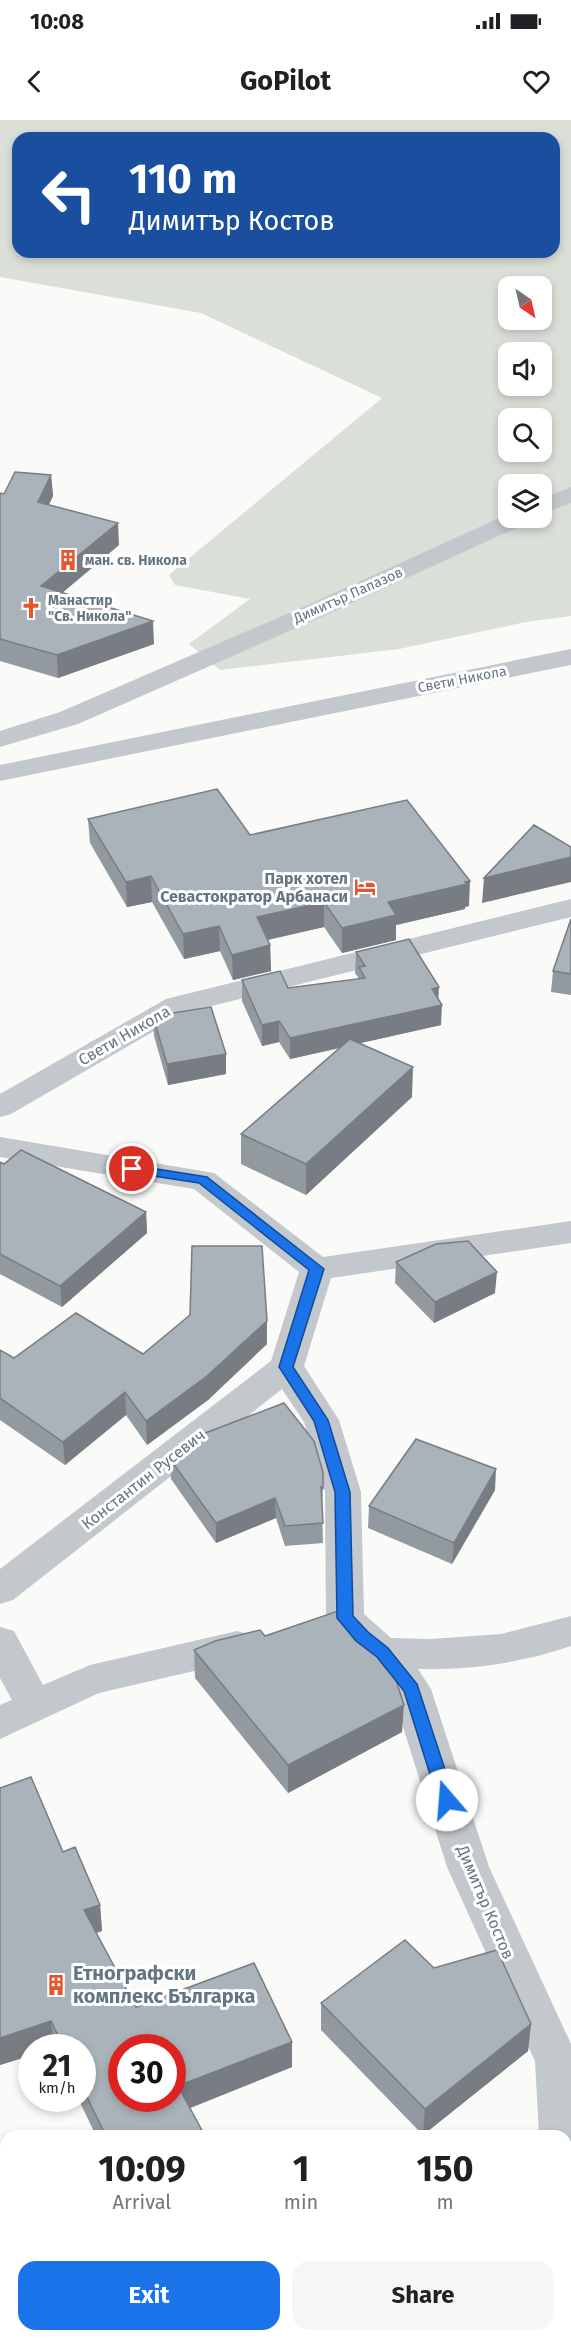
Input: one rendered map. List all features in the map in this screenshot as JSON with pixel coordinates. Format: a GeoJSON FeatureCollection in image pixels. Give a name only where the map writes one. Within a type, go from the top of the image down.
{"type":"FeatureCollection","features":[{"type":"Feature","properties":{"kind":"street"},"geometry":{"type":"LineString","coordinates":[[552,503],[571,494]]}},
{"type":"Feature","properties":{"kind":"street","name":"Димитър Папазов"},"geometry":{"type":"LineString","coordinates":[[0,739],[69,718],[320,609],[498,528]]}},
{"type":"Feature","properties":{"kind":"street","name":"Свети Никола"},"geometry":{"type":"LineString","coordinates":[[0,773],[571,657]]}},
{"type":"Feature","properties":{"kind":"street","name":"Свети Никола"},"geometry":{"type":"LineString","coordinates":[[0,1107],[177,1005],[571,908]]}},
{"type":"Feature","properties":{"kind":"street"},"geometry":{"type":"LineString","coordinates":[[0,1147],[202,1180],[317,1269],[571,1232]]}},
{"type":"Feature","properties":{"kind":"street"},"geometry":{"type":"LineString","coordinates":[[286,1367],[317,1269]]}},
{"type":"Feature","properties":{"kind":"street","name":"Константин Русевич"},"geometry":{"type":"LineString","coordinates":[[0,1590],[286,1367]]}},
{"type":"Feature","properties":{"kind":"street","name":"Димитър Костов"},"geometry":{"type":"LineString","coordinates":[[286,1367],[321,1420],[343,1492],[328,1622],[362,1637],[382,1653],[411,1689],[468,1868],[557,2061],[562,2130]]}},
{"type":"Feature","properties":{"kind":"street"},"geometry":{"type":"LineString","coordinates":[[382,1653],[435,1656],[488,1652],[571,1631]]}},
{"type":"Feature","properties":{"kind":"street"},"geometry":{"type":"LineString","coordinates":[[0,1723],[90,1680],[265,1639]]}},
{"type":"Feature","properties":{"kind":"street"},"geometry":{"type":"LineString","coordinates":[[0,1642],[35,1706]]}},
{"type":"Feature","properties":{"kind":"shaded area"},"geometry":{"type":"Polygon","coordinates":[[[0,120],[571,120],[571,616],[526,622],[399,649],[220,670],[189,644],[250,599],[175,585],[169,575],[382,398],[201,313],[0,277],[0,120]]]}},
{"type":"Feature","properties":{"kind":"building"},"geometry":{"type":"Polygon","coordinates":[[[15,472],[51,475],[38,502],[118,523],[41,586],[153,621],[57,655],[0,639],[0,493],[4,494],[15,472]]]}},
{"type":"Feature","properties":{"kind":"building"},"geometry":{"type":"Polygon","coordinates":[[[217,789],[250,835],[407,800],[470,881],[465,882],[467,884],[388,902],[396,915],[342,928],[324,902],[257,917],[270,945],[232,955],[219,926],[183,934],[151,876],[126,882],[88,819],[217,789]]]}},
{"type":"Feature","properties":{"kind":"building"},"geometry":{"type":"Polygon","coordinates":[[[534,825],[571,847],[571,857],[484,878],[534,825]]]}},
{"type":"Feature","properties":{"kind":"building"},"geometry":{"type":"Polygon","coordinates":[[[571,919],[571,974],[553,971],[571,919]]]}},
{"type":"Feature","properties":{"kind":"building"},"geometry":{"type":"Polygon","coordinates":[[[409,939],[439,987],[432,989],[442,1005],[290,1038],[279,1021],[262,1025],[242,980],[280,971],[288,988],[365,978],[359,967],[365,966],[356,952],[409,939]]]}},
{"type":"Feature","properties":{"kind":"building"},"geometry":{"type":"Polygon","coordinates":[[[211,1007],[226,1054],[167,1064],[153,1016],[211,1007]]]}},
{"type":"Feature","properties":{"kind":"building"},"geometry":{"type":"Polygon","coordinates":[[[350,1039],[413,1067],[306,1164],[241,1134],[350,1039]]]}},
{"type":"Feature","properties":{"kind":"building"},"geometry":{"type":"Polygon","coordinates":[[[21,1150],[146,1212],[60,1286],[0,1254],[0,1162],[4,1164],[21,1150]]]}},
{"type":"Feature","properties":{"kind":"building"},"geometry":{"type":"Polygon","coordinates":[[[468,1241],[497,1272],[435,1302],[396,1262],[436,1244],[468,1241]]]}},
{"type":"Feature","properties":{"kind":"building"},"geometry":{"type":"Polygon","coordinates":[[[192,1246],[262,1246],[267,1321],[207,1376],[146,1421],[125,1392],[63,1442],[0,1398],[0,1350],[14,1358],[76,1313],[143,1354],[190,1315],[192,1246]]]}},
{"type":"Feature","properties":{"kind":"building"},"geometry":{"type":"Polygon","coordinates":[[[284,1403],[314,1441],[323,1472],[323,1488],[321,1487],[323,1523],[285,1526],[275,1498],[216,1523],[170,1459],[200,1435],[284,1403]]]}},
{"type":"Feature","properties":{"kind":"building"},"geometry":{"type":"Polygon","coordinates":[[[416,1439],[496,1469],[454,1543],[369,1506],[416,1439]]]}},
{"type":"Feature","properties":{"kind":"building"},"geometry":{"type":"Polygon","coordinates":[[[338,1611],[367,1638],[392,1668],[404,1705],[288,1765],[194,1650],[215,1641],[260,1630],[265,1636],[338,1611]]]}},
{"type":"Feature","properties":{"kind":"building","name":"Етнографски комплекс Българка"},"geometry":{"type":"Polygon","coordinates":[[[31,1777],[63,1852],[75,1847],[100,1905],[84,1910],[136,2007],[254,1963],[292,2042],[186,2083],[186,2034],[108,2034],[108,2112],[186,2112],[186,2101],[202,2130],[103,2130],[94,2112],[96,2034],[57,2034],[51,2021],[0,2038],[0,1788],[31,1777]]]}},
{"type":"Feature","properties":{"kind":"building"},"geometry":{"type":"Polygon","coordinates":[[[405,1940],[434,1968],[497,1950],[531,2024],[425,2109],[321,2003],[405,1940]]]}},
{"type":"Feature","properties":{"kind":"place","name":"ман. св. Никола"},"geometry":{"type":"Point","coordinates":[68,560]}},
{"type":"Feature","properties":{"kind":"place","name":"Манастир \"Св. Никола\""},"geometry":{"type":"Point","coordinates":[31,608]}},
{"type":"Feature","properties":{"kind":"place","name":"Парк хотел Севастократор Арбанаси"},"geometry":{"type":"Point","coordinates":[365,887]}},
{"type":"Feature","properties":{"kind":"place","name":"Етнографски комплекс Българка"},"geometry":{"type":"Point","coordinates":[56,1985]}},
{"type":"Feature","properties":{"kind":"route"},"geometry":{"type":"LineString","coordinates":[[132,1169],[202,1180],[317,1269],[286,1367],[321,1420],[343,1492],[345,1618],[362,1637],[382,1653],[411,1689],[447,1800]]}}]}
